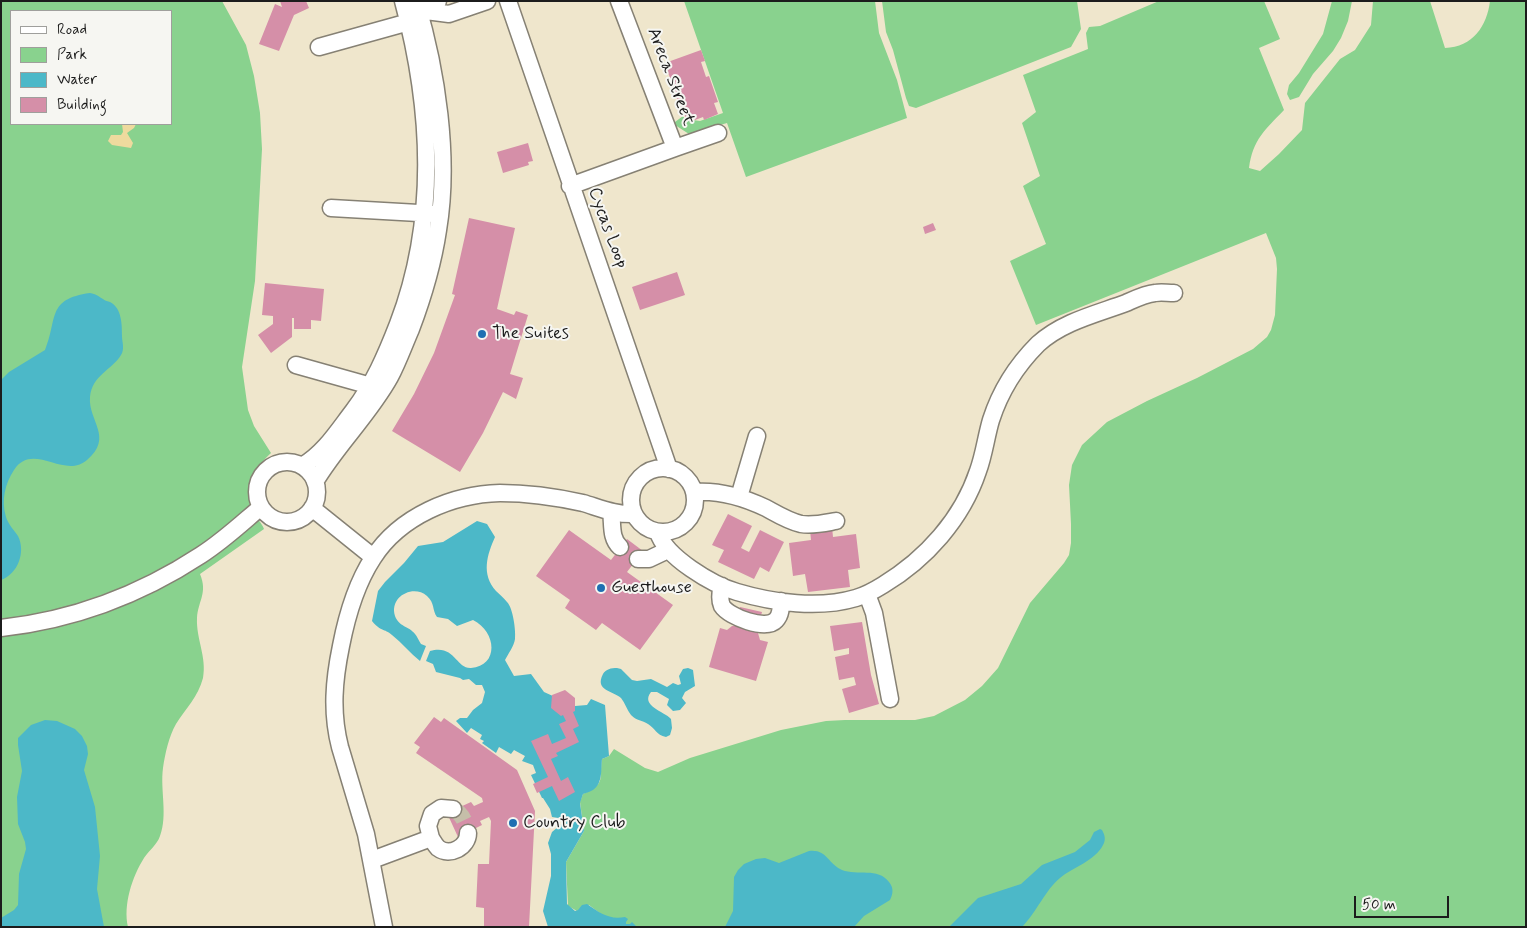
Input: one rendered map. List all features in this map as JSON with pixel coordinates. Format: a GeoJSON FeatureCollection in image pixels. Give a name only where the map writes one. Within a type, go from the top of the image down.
{"type":"FeatureCollection","features":[{"type":"Feature","properties":{"kind":"street"},"geometry":{"type":"LineString","coordinates":[[403,1],[422,10],[448,14],[487,1]]}},
{"type":"Feature","properties":{"kind":"street","name":"Cycas Loop"},"geometry":{"type":"LineString","coordinates":[[508,1],[570,186],[669,468]]}},
{"type":"Feature","properties":{"kind":"street","name":"Areca Street"},"geometry":{"type":"LineString","coordinates":[[570,186],[675,148],[619,1]]}},
{"type":"Feature","properties":{"kind":"street"},"geometry":{"type":"LineString","coordinates":[[319,47],[422,10]]}},
{"type":"Feature","properties":{"kind":"street"},"geometry":{"type":"LineString","coordinates":[[315,482],[376,388],[407,301],[432,213],[425,114],[415,52],[422,10]]}},
{"type":"Feature","properties":{"kind":"street"},"geometry":{"type":"LineString","coordinates":[[675,148],[718,133]]}},
{"type":"Feature","properties":{"kind":"street"},"geometry":{"type":"LineString","coordinates":[[331,208],[432,213]]}},
{"type":"Feature","properties":{"kind":"street"},"geometry":{"type":"LineString","coordinates":[[658,532],[668,550],[702,576],[749,596],[781,601],[828,602],[856,598],[867,594],[896,577],[913,564],[951,524],[971,490],[979,471],[991,422],[1002,392],[1016,370],[1039,344],[1067,324],[1153,293],[1174,293]]}},
{"type":"Feature","properties":{"kind":"street"},"geometry":{"type":"LineString","coordinates":[[296,365],[376,388]]}},
{"type":"Feature","properties":{"kind":"street"},"geometry":{"type":"LineString","coordinates":[[302,466],[320,453],[376,388]]}},
{"type":"Feature","properties":{"kind":"street"},"geometry":{"type":"LineString","coordinates":[[738,497],[757,436]]}},
{"type":"Feature","properties":{"kind":"street"},"geometry":{"type":"LineString","coordinates":[[283,462],[292,462],[302,466],[315,482],[316,500],[312,508],[306,515],[296,520],[286,521],[272,517],[261,506],[258,498],[257,488],[260,479],[274,465],[283,462]]}},
{"type":"Feature","properties":{"kind":"street"},"geometry":{"type":"LineString","coordinates":[[669,468],[684,476],[690,482],[694,492],[695,508],[691,517],[677,530],[668,532],[658,532],[648,528],[634,514],[631,505],[635,485],[641,477],[654,470],[669,468]]}},
{"type":"Feature","properties":{"kind":"street"},"geometry":{"type":"LineString","coordinates":[[694,492],[712,492],[738,497],[801,524],[836,521]]}},
{"type":"Feature","properties":{"kind":"street"},"geometry":{"type":"LineString","coordinates":[[384,927],[366,834],[336,733],[334,699],[339,657],[348,615],[355,593],[374,557],[387,540],[417,516],[471,496],[501,493],[553,497],[625,515],[634,514]]}},
{"type":"Feature","properties":{"kind":"street"},"geometry":{"type":"LineString","coordinates":[[1,628],[52,621],[116,600],[170,574],[202,554],[261,506]]}},
{"type":"Feature","properties":{"kind":"street"},"geometry":{"type":"LineString","coordinates":[[312,508],[374,557]]}},
{"type":"Feature","properties":{"kind":"street"},"geometry":{"type":"LineString","coordinates":[[611,512],[612,534],[615,542],[620,547]]}},
{"type":"Feature","properties":{"kind":"street"},"geometry":{"type":"LineString","coordinates":[[638,559],[649,559],[668,550]]}},
{"type":"Feature","properties":{"kind":"street"},"geometry":{"type":"LineString","coordinates":[[722,586],[720,599],[725,610],[737,618],[768,624],[776,620],[779,615],[781,601]]}},
{"type":"Feature","properties":{"kind":"street"},"geometry":{"type":"LineString","coordinates":[[867,594],[874,613],[890,699]]}},
{"type":"Feature","properties":{"kind":"street"},"geometry":{"type":"LineString","coordinates":[[454,809],[441,808],[432,814],[428,826],[431,838],[438,848],[444,851],[453,851],[466,843],[468,833]]}},
{"type":"Feature","properties":{"kind":"street"},"geometry":{"type":"LineString","coordinates":[[372,860],[431,838]]}},
{"type":"Feature","properties":{"kind":"green space"},"geometry":{"type":"Polygon","coordinates":[[[1,1],[222,1],[246,45],[254,76],[260,113],[262,149],[255,281],[242,367],[248,410],[254,426],[271,453],[259,465],[249,488],[250,504],[264,529],[200,574],[203,592],[197,626],[204,663],[203,678],[198,691],[176,724],[169,740],[163,768],[164,811],[162,828],[159,839],[144,858],[132,882],[127,910],[128,927],[1,927],[1,1]]]}},
{"type":"Feature","properties":{"kind":"green space"},"geometry":{"type":"Polygon","coordinates":[[[684,1],[875,1],[879,33],[897,80],[907,118],[746,177],[727,123],[689,134],[675,125],[675,122],[683,116],[685,119],[700,121],[723,113],[684,1]]]}},
{"type":"Feature","properties":{"kind":"green space"},"geometry":{"type":"Polygon","coordinates":[[[882,1],[1077,1],[1081,29],[1071,47],[916,108],[909,106],[906,98],[886,32],[882,1]]]}},
{"type":"Feature","properties":{"kind":"green space"},"geometry":{"type":"Polygon","coordinates":[[[1159,1],[1264,1],[1280,39],[1259,48],[1284,110],[1271,123],[1253,150],[1249,168],[1260,171],[1302,130],[1305,103],[1340,59],[1355,50],[1371,25],[1373,1],[1430,1],[1445,48],[1463,44],[1477,34],[1486,19],[1490,1],[1526,1],[1526,927],[597,927],[601,914],[589,905],[577,911],[568,906],[566,862],[584,831],[580,802],[583,794],[595,787],[600,781],[602,759],[609,756],[614,749],[645,768],[658,772],[690,758],[781,730],[826,721],[915,720],[934,716],[965,700],[982,686],[998,668],[1030,603],[1069,555],[1071,524],[1069,485],[1072,465],[1082,445],[1107,422],[1253,349],[1267,337],[1275,315],[1277,269],[1276,258],[1266,233],[1036,325],[1010,261],[1046,244],[1023,186],[1040,176],[1022,123],[1036,112],[1023,75],[1088,49],[1086,33],[1089,27],[1100,26],[1159,1]]]}},
{"type":"Feature","properties":{"kind":"green space"},"geometry":{"type":"Polygon","coordinates":[[[1332,1],[1352,1],[1348,21],[1341,38],[1333,51],[1313,74],[1299,97],[1290,100],[1287,94],[1289,85],[1299,73],[1323,34],[1332,1]]]}},
{"type":"Feature","properties":{"kind":"sand"},"geometry":{"type":"Polygon","coordinates":[[[122,125],[136,125],[127,133],[133,143],[131,148],[112,145],[108,141],[111,135],[121,135],[123,132],[122,125]]]}},
{"type":"Feature","properties":{"kind":"water"},"geometry":{"type":"Polygon","coordinates":[[[90,293],[110,302],[117,308],[121,322],[123,346],[121,355],[94,383],[90,397],[92,414],[98,429],[99,444],[95,452],[87,460],[78,465],[69,466],[39,459],[30,459],[22,462],[14,470],[6,487],[4,504],[7,520],[20,542],[21,555],[12,573],[1,580],[1,380],[9,372],[45,350],[53,320],[60,305],[76,296],[90,293]]]}},
{"type":"Feature","properties":{"kind":"water"},"geometry":{"type":"Polygon","coordinates":[[[477,521],[487,524],[495,537],[488,558],[487,571],[491,585],[507,602],[512,614],[515,639],[505,660],[514,676],[531,674],[544,692],[575,706],[587,705],[591,699],[605,705],[609,756],[602,759],[601,777],[598,785],[595,789],[583,794],[580,803],[584,831],[566,862],[567,904],[575,911],[582,905],[587,904],[609,917],[625,917],[628,919],[626,924],[632,922],[637,927],[548,927],[543,911],[551,876],[551,854],[548,843],[552,832],[565,819],[552,817],[550,809],[542,798],[531,775],[536,773],[533,765],[522,761],[525,756],[514,750],[511,754],[499,747],[496,753],[482,743],[484,741],[480,739],[482,735],[471,728],[467,733],[456,721],[460,718],[467,718],[482,703],[485,692],[482,685],[476,685],[469,679],[463,680],[436,672],[433,664],[426,661],[430,651],[438,650],[450,654],[466,667],[480,666],[487,661],[492,648],[487,632],[481,625],[473,620],[457,626],[448,619],[437,617],[427,596],[415,591],[403,594],[396,603],[394,609],[395,616],[399,622],[413,631],[421,644],[426,646],[420,661],[392,635],[372,621],[378,591],[418,546],[443,542],[477,521]]]}},
{"type":"Feature","properties":{"kind":"water"},"geometry":{"type":"Polygon","coordinates":[[[617,668],[621,669],[632,680],[651,679],[667,687],[673,683],[681,684],[679,676],[683,669],[693,670],[695,686],[685,692],[682,698],[686,703],[680,710],[673,711],[667,705],[669,699],[657,692],[651,692],[648,697],[648,701],[654,708],[671,719],[672,728],[670,735],[663,736],[648,724],[633,717],[621,698],[603,687],[601,680],[604,672],[617,668]]]}},
{"type":"Feature","properties":{"kind":"water"},"geometry":{"type":"Polygon","coordinates":[[[45,720],[57,721],[75,729],[82,736],[87,746],[88,754],[84,770],[95,807],[100,856],[97,889],[104,927],[1,927],[1,918],[14,910],[18,905],[19,874],[26,849],[18,824],[17,797],[22,771],[18,738],[31,725],[45,720]]]}},
{"type":"Feature","properties":{"kind":"water"},"geometry":{"type":"Polygon","coordinates":[[[1100,829],[1105,839],[1099,851],[1055,883],[1022,927],[949,927],[978,898],[1021,884],[1042,865],[1075,852],[1090,840],[1094,832],[1100,829]]]}},
{"type":"Feature","properties":{"kind":"water"},"geometry":{"type":"Polygon","coordinates":[[[809,851],[820,852],[842,870],[873,873],[884,877],[891,884],[892,893],[890,900],[864,916],[854,927],[725,927],[733,911],[734,877],[744,864],[756,859],[765,858],[779,863],[809,851]]]}},
{"type":"Feature","properties":{"kind":"building"},"geometry":{"type":"Polygon","coordinates":[[[280,1],[306,1],[309,8],[294,15],[279,51],[259,44],[275,4],[282,7],[280,1]]]}},
{"type":"Feature","properties":{"kind":"building"},"geometry":{"type":"Polygon","coordinates":[[[701,50],[705,61],[701,62],[706,77],[709,76],[718,102],[714,103],[718,114],[704,120],[703,117],[695,120],[693,116],[686,119],[682,107],[680,108],[665,63],[701,50]]]}},
{"type":"Feature","properties":{"kind":"building"},"geometry":{"type":"Polygon","coordinates":[[[528,143],[533,161],[528,162],[529,165],[503,173],[497,152],[528,143]]]}},
{"type":"Feature","properties":{"kind":"building","name":"The Suites"},"geometry":{"type":"Polygon","coordinates":[[[469,218],[515,228],[497,309],[514,315],[516,311],[528,315],[510,374],[523,378],[516,399],[503,392],[483,433],[460,472],[392,431],[414,394],[434,353],[455,295],[452,294],[469,218]]]}},
{"type":"Feature","properties":{"kind":"building"},"geometry":{"type":"Polygon","coordinates":[[[933,223],[936,230],[925,234],[923,227],[933,223]]]}},
{"type":"Feature","properties":{"kind":"building"},"geometry":{"type":"Polygon","coordinates":[[[677,272],[685,295],[640,310],[632,287],[677,272]]]}},
{"type":"Feature","properties":{"kind":"building"},"geometry":{"type":"Polygon","coordinates":[[[265,283],[324,289],[321,321],[311,320],[311,329],[294,329],[294,318],[292,318],[292,337],[271,353],[258,335],[273,324],[273,316],[262,315],[265,283]]]}},
{"type":"Feature","properties":{"kind":"building"},"geometry":{"type":"Polygon","coordinates":[[[728,514],[752,526],[741,548],[749,552],[760,530],[784,542],[769,572],[760,567],[754,579],[718,562],[724,550],[712,545],[728,514]]]}},
{"type":"Feature","properties":{"kind":"building"},"geometry":{"type":"Polygon","coordinates":[[[832,527],[833,537],[856,534],[860,568],[848,570],[850,587],[808,592],[805,574],[793,576],[789,543],[811,540],[810,530],[832,527]]]}},
{"type":"Feature","properties":{"kind":"building","name":"Guesthouse"},"geometry":{"type":"Polygon","coordinates":[[[569,530],[611,560],[627,539],[643,551],[627,572],[673,605],[640,650],[602,623],[596,630],[565,608],[570,600],[536,576],[569,530]]]}},
{"type":"Feature","properties":{"kind":"building"},"geometry":{"type":"Polygon","coordinates":[[[740,607],[762,612],[756,633],[758,633],[760,640],[768,642],[756,681],[709,667],[720,628],[727,630],[735,626],[740,607]]]}},
{"type":"Feature","properties":{"kind":"building"},"geometry":{"type":"Polygon","coordinates":[[[862,622],[871,675],[879,704],[849,713],[842,689],[856,685],[854,677],[839,680],[835,657],[849,654],[849,648],[834,651],[830,626],[862,622]]]}},
{"type":"Feature","properties":{"kind":"building"},"geometry":{"type":"Polygon","coordinates":[[[565,690],[575,698],[575,711],[573,712],[579,726],[573,729],[579,742],[556,753],[558,756],[551,759],[561,781],[568,777],[575,792],[559,801],[552,786],[537,793],[533,784],[548,777],[531,741],[548,734],[552,744],[566,738],[559,724],[566,721],[563,715],[561,716],[551,708],[552,695],[565,690]]]}},
{"type":"Feature","properties":{"kind":"building","name":"Country Club"},"geometry":{"type":"Polygon","coordinates":[[[434,717],[441,722],[444,718],[517,770],[535,811],[529,927],[484,927],[484,908],[476,907],[478,864],[489,864],[491,821],[489,817],[480,821],[482,825],[458,837],[447,813],[471,802],[474,806],[483,802],[482,798],[416,753],[420,747],[414,743],[434,717]]]}},
{"type":"Feature","properties":{"kind":"tunnel"},"geometry":{"type":"LineString","coordinates":[[453,809],[464,819],[468,833]]}},
{"type":"Feature","properties":{"kind":"place","name":"The Suites"},"geometry":{"type":"Point","coordinates":[482,334]}},
{"type":"Feature","properties":{"kind":"place","name":"Guesthouse"},"geometry":{"type":"Point","coordinates":[601,588]}},
{"type":"Feature","properties":{"kind":"place","name":"Country Club"},"geometry":{"type":"Point","coordinates":[513,823]}}]}
